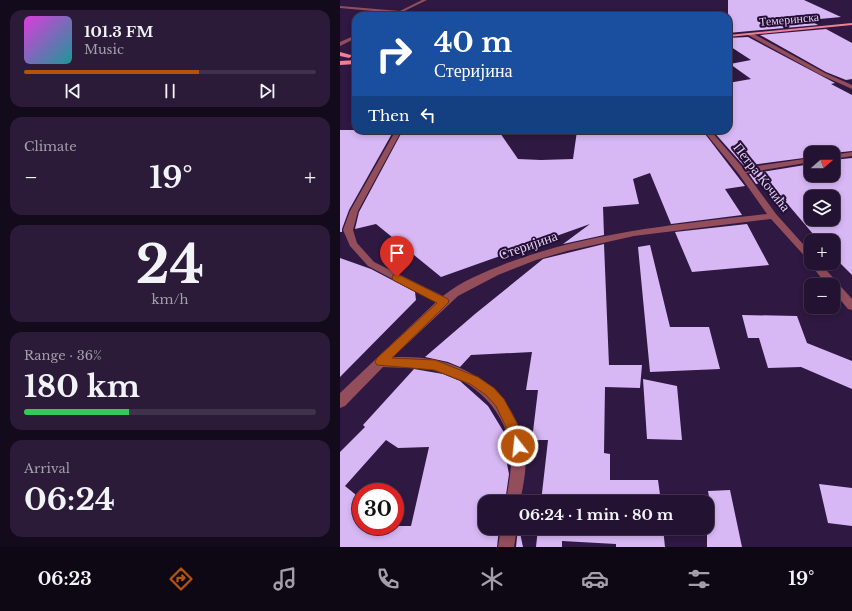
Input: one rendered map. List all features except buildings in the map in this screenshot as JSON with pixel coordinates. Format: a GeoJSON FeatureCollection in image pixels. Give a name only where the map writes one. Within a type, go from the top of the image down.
{"type":"FeatureCollection","features":[{"type":"Feature","properties":{"kind":"main road","name":"Темеринска"},"geometry":{"type":"LineString","coordinates":[[732,36],[852,24]]}},
{"type":"Feature","properties":{"kind":"main road"},"geometry":{"type":"LineString","coordinates":[[340,56],[352,56]]}},
{"type":"Feature","properties":{"kind":"main road"},"geometry":{"type":"LineString","coordinates":[[340,63],[352,62]]}},
{"type":"Feature","properties":{"kind":"street"},"geometry":{"type":"LineString","coordinates":[[340,7],[401,12],[425,0]]}},
{"type":"Feature","properties":{"kind":"street"},"geometry":{"type":"LineString","coordinates":[[750,34],[823,74],[852,87]]}},
{"type":"Feature","properties":{"kind":"street"},"geometry":{"type":"LineString","coordinates":[[340,44],[352,38]]}},
{"type":"Feature","properties":{"kind":"street"},"geometry":{"type":"LineString","coordinates":[[397,134],[354,211],[348,230],[352,244],[371,264],[444,302]]}},
{"type":"Feature","properties":{"kind":"street","name":"Петра Кочића"},"geometry":{"type":"LineString","coordinates":[[709,134],[741,171],[773,216],[804,251]]}},
{"type":"Feature","properties":{"kind":"street"},"geometry":{"type":"LineString","coordinates":[[840,156],[852,154]]}},
{"type":"Feature","properties":{"kind":"street"},"geometry":{"type":"LineString","coordinates":[[741,171],[804,161]]}},
{"type":"Feature","properties":{"kind":"street","name":"Стеријина"},"geometry":{"type":"LineString","coordinates":[[340,402],[444,302],[453,294],[476,281],[526,260],[602,239],[641,232],[773,216]]}},
{"type":"Feature","properties":{"kind":"street"},"geometry":{"type":"LineString","coordinates":[[820,270],[852,306]]}},
{"type":"Feature","properties":{"kind":"street"},"geometry":{"type":"LineString","coordinates":[[381,362],[435,365],[474,381],[490,392],[500,403],[511,423],[518,446],[518,473],[514,495]]}},
{"type":"Feature","properties":{"kind":"street"},"geometry":{"type":"LineString","coordinates":[[506,547],[508,535]]}},
{"type":"Feature","properties":{"kind":"route"},"geometry":{"type":"LineString","coordinates":[[397,277],[444,302],[381,362],[435,365],[456,372],[474,381],[490,392],[500,403],[511,423],[518,446]]}}]}
